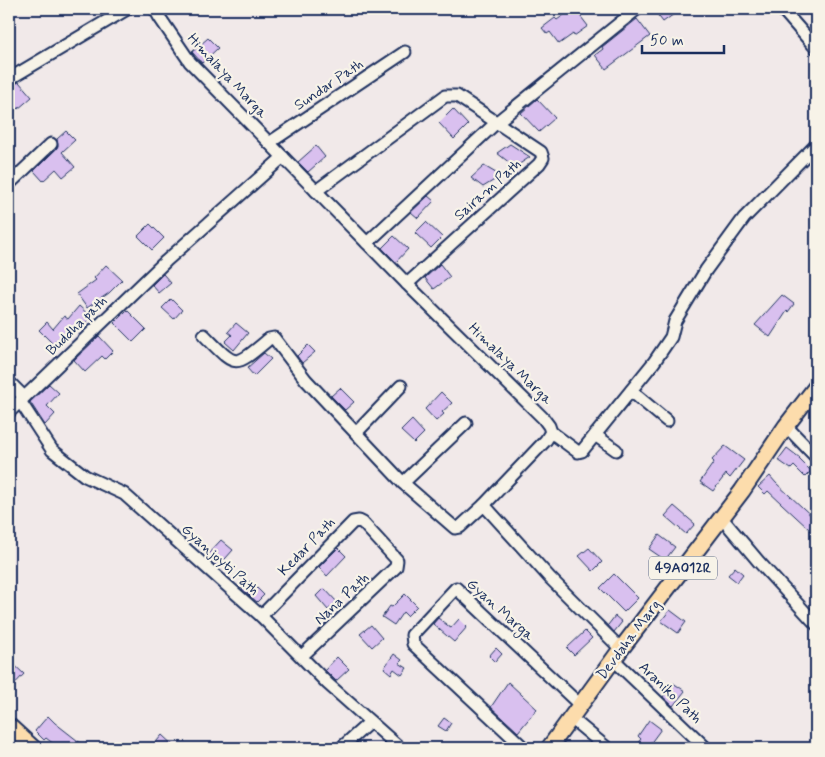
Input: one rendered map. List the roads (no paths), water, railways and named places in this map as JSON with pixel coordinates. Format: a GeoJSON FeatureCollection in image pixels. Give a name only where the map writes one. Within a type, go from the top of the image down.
{"type":"FeatureCollection","features":[{"type":"Feature","properties":{"kind":"main road","name":"Devdaha Marg"},"geometry":{"type":"LineString","coordinates":[[549,748],[742,491],[786,426],[814,395]]}},
{"type":"Feature","properties":{"kind":"main road"},"geometry":{"type":"LineString","coordinates":[[9,726],[33,748]]}},
{"type":"Feature","properties":{"kind":"street"},"geometry":{"type":"LineString","coordinates":[[9,79],[127,9]]}},
{"type":"Feature","properties":{"kind":"street","name":"Himalaya Marga"},"geometry":{"type":"LineString","coordinates":[[156,9],[190,62],[407,284],[543,418],[551,432],[578,452],[582,451],[654,362],[671,338],[675,322],[706,270],[744,218],[816,145]]}},
{"type":"Feature","properties":{"kind":"street"},"geometry":{"type":"LineString","coordinates":[[367,243],[496,122],[637,9]]}},
{"type":"Feature","properties":{"kind":"street"},"geometry":{"type":"LineString","coordinates":[[782,9],[816,48]]}},
{"type":"Feature","properties":{"kind":"street","name":"Sundar Path"},"geometry":{"type":"LineString","coordinates":[[269,143],[405,52]]}},
{"type":"Feature","properties":{"kind":"street","name":"Sairam Path"},"geometry":{"type":"LineString","coordinates":[[316,191],[445,96],[457,96],[541,152],[543,158],[539,164],[407,284]]}},
{"type":"Feature","properties":{"kind":"street"},"geometry":{"type":"LineString","coordinates":[[9,184],[50,144]]}},
{"type":"Feature","properties":{"kind":"street","name":"Buddha path"},"geometry":{"type":"LineString","coordinates":[[9,412],[166,261],[284,157]]}},
{"type":"Feature","properties":{"kind":"street"},"geometry":{"type":"LineString","coordinates":[[204,335],[232,361],[243,360],[269,339],[274,338],[306,380],[403,483],[455,528],[460,528],[484,505],[546,440],[551,432]]}},
{"type":"Feature","properties":{"kind":"street","name":"Gyanjoyti Path"},"geometry":{"type":"LineString","coordinates":[[9,382],[22,399],[52,450],[85,476],[124,494],[261,616],[328,684],[400,748]]}},
{"type":"Feature","properties":{"kind":"street"},"geometry":{"type":"LineString","coordinates":[[356,433],[402,386]]}},
{"type":"Feature","properties":{"kind":"street"},"geometry":{"type":"LineString","coordinates":[[631,391],[667,421]]}},
{"type":"Feature","properties":{"kind":"street"},"geometry":{"type":"LineString","coordinates":[[403,483],[466,422]]}},
{"type":"Feature","properties":{"kind":"street"},"geometry":{"type":"LineString","coordinates":[[786,426],[816,457]]}},
{"type":"Feature","properties":{"kind":"street"},"geometry":{"type":"LineString","coordinates":[[595,435],[616,450]]}},
{"type":"Feature","properties":{"kind":"street","name":"Araniko Path"},"geometry":{"type":"LineString","coordinates":[[484,505],[618,654],[706,748]]}},
{"type":"Feature","properties":{"kind":"street"},"geometry":{"type":"LineString","coordinates":[[721,517],[816,624]]}},
{"type":"Feature","properties":{"kind":"street","name":"Kedar Path"},"geometry":{"type":"LineString","coordinates":[[261,616],[353,522],[359,521],[363,523],[397,560]]}},
{"type":"Feature","properties":{"kind":"street","name":"Nana Path"},"geometry":{"type":"LineString","coordinates":[[302,656],[391,574],[396,567],[397,560]]}},
{"type":"Feature","properties":{"kind":"street","name":"Gyan Marga"},"geometry":{"type":"LineString","coordinates":[[524,748],[413,644],[412,635],[456,588],[580,705]]}},
{"type":"Feature","properties":{"kind":"street"},"geometry":{"type":"LineString","coordinates":[[571,718],[607,748]]}},
{"type":"Feature","properties":{"kind":"street"},"geometry":{"type":"LineString","coordinates":[[341,748],[370,722]]}}]}
